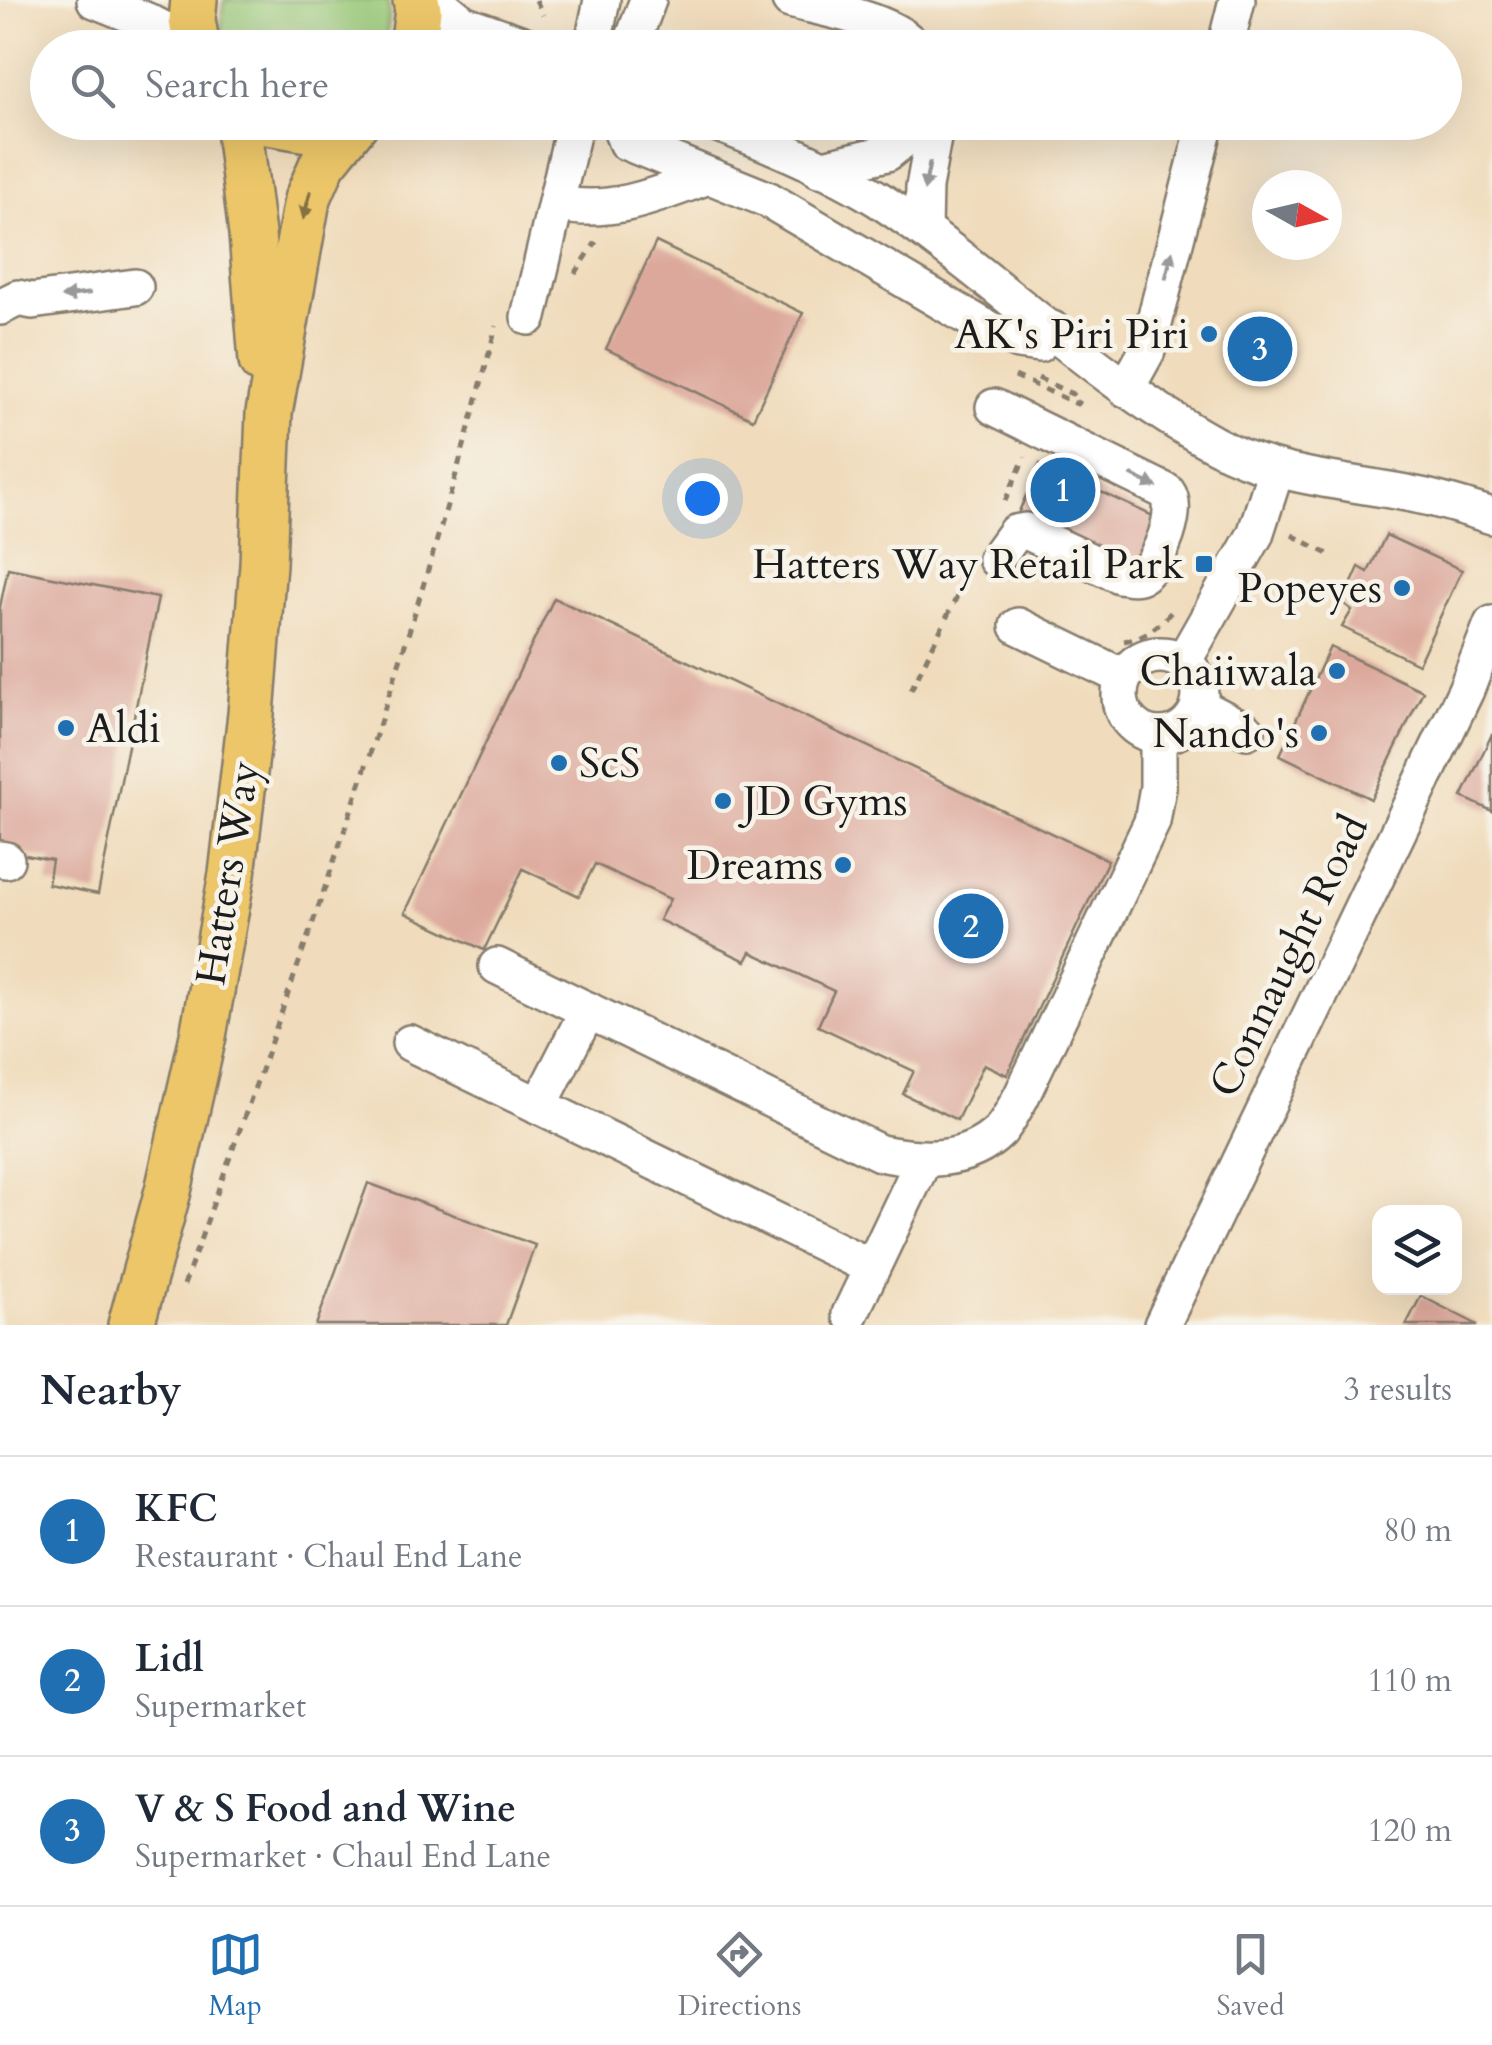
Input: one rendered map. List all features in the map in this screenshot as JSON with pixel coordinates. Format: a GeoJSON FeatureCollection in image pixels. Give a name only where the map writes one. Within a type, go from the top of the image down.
{"type":"FeatureCollection","features":[{"type":"Feature","properties":{"kind":"main road"},"geometry":{"type":"LineString","coordinates":[[194,0],[194,30]]}},
{"type":"Feature","properties":{"kind":"main road"},"geometry":{"type":"LineString","coordinates":[[415,30],[416,0]]}},
{"type":"Feature","properties":{"kind":"main road","name":"Hatters Way"},"geometry":{"type":"LineString","coordinates":[[240,140],[269,413]]}},
{"type":"Feature","properties":{"kind":"main road","name":"Hatters Way"},"geometry":{"type":"LineString","coordinates":[[131,1325],[186,1114],[232,874],[252,714],[269,413],[306,200],[323,164],[342,140]]}},
{"type":"Feature","properties":{"kind":"street"},"geometry":{"type":"LineString","coordinates":[[96,0],[165,30]]}},
{"type":"Feature","properties":{"kind":"street"},"geometry":{"type":"LineString","coordinates":[[434,0],[463,23],[483,30]]}},
{"type":"Feature","properties":{"kind":"street"},"geometry":{"type":"LineString","coordinates":[[596,30],[602,0]]}},
{"type":"Feature","properties":{"kind":"street"},"geometry":{"type":"LineString","coordinates":[[637,30],[648,0]]}},
{"type":"Feature","properties":{"kind":"street"},"geometry":{"type":"LineString","coordinates":[[790,0],[891,30]]}},
{"type":"Feature","properties":{"kind":"street"},"geometry":{"type":"LineString","coordinates":[[1230,30],[1237,0]]}},
{"type":"Feature","properties":{"kind":"street"},"geometry":{"type":"LineString","coordinates":[[529,317],[572,140]]}},
{"type":"Feature","properties":{"kind":"street"},"geometry":{"type":"LineString","coordinates":[[625,140],[770,200],[988,328],[1018,341],[1039,344],[1052,328]]}},
{"type":"Feature","properties":{"kind":"street"},"geometry":{"type":"LineString","coordinates":[[761,140],[874,196],[1052,328],[1126,389],[1218,447],[1276,470],[1426,497],[1492,516]]}},
{"type":"Feature","properties":{"kind":"street"},"geometry":{"type":"LineString","coordinates":[[819,168],[887,153],[906,140]]}},
{"type":"Feature","properties":{"kind":"street"},"geometry":{"type":"LineString","coordinates":[[924,230],[924,188],[933,140]]}},
{"type":"Feature","properties":{"kind":"street"},"geometry":{"type":"LineString","coordinates":[[1126,389],[1147,351],[1201,140]]}},
{"type":"Feature","properties":{"kind":"street"},"geometry":{"type":"LineString","coordinates":[[558,204],[585,209],[634,203],[708,176]]}},
{"type":"Feature","properties":{"kind":"street"},"geometry":{"type":"LineString","coordinates":[[9,302],[135,287]]}},
{"type":"Feature","properties":{"kind":"street"},"geometry":{"type":"LineString","coordinates":[[994,407],[1167,492],[1174,504],[1172,520],[1149,569],[1136,577],[1120,575],[1026,531],[1015,533],[996,558]]}},
{"type":"Feature","properties":{"kind":"street"},"geometry":{"type":"LineString","coordinates":[[1183,662],[1255,535],[1276,470]]}},
{"type":"Feature","properties":{"kind":"street","name":"Connaught Road"},"geometry":{"type":"LineString","coordinates":[[1162,1325],[1466,690],[1492,624]]}},
{"type":"Feature","properties":{"kind":"street"},"geometry":{"type":"LineString","coordinates":[[1018,626],[1121,659],[1156,654],[1183,662],[1198,681],[1199,706],[1184,728],[1158,736],[1134,726],[1124,716],[1120,703],[1121,659]]}},
{"type":"Feature","properties":{"kind":"street"},"geometry":{"type":"LineString","coordinates":[[1199,706],[1247,731]]}},
{"type":"Feature","properties":{"kind":"street"},"geometry":{"type":"LineString","coordinates":[[497,966],[880,1153],[923,1161],[970,1152],[1000,1130],[1021,1097],[1152,822],[1158,788],[1158,736]]}},
{"type":"Feature","properties":{"kind":"street"},"geometry":{"type":"LineString","coordinates":[[540,1106],[588,1010]]}},
{"type":"Feature","properties":{"kind":"street"},"geometry":{"type":"LineString","coordinates":[[410,1043],[871,1267]]}},
{"type":"Feature","properties":{"kind":"street"},"geometry":{"type":"LineString","coordinates":[[850,1314],[923,1161]]}},
{"type":"Feature","properties":{"kind":"path"},"geometry":{"type":"LineString","coordinates":[[182,1290],[386,712],[468,437],[500,308],[529,317]]}},
{"type":"Feature","properties":{"kind":"path"},"geometry":{"type":"LineString","coordinates":[[1055,396],[1076,404]]}},
{"type":"Feature","properties":{"kind":"path"},"geometry":{"type":"LineString","coordinates":[[1292,535],[1330,556]]}},
{"type":"Feature","properties":{"kind":"path"},"geometry":{"type":"LineString","coordinates":[[1121,659],[1138,638],[1156,628],[1179,598]]}},
{"type":"Feature","properties":{"kind":"green space"},"geometry":{"type":"Polygon","coordinates":[[[224,0],[387,0],[390,13],[388,30],[221,27],[224,0]]]}},
{"type":"Feature","properties":{"kind":"building"},"geometry":{"type":"Polygon","coordinates":[[[656,242],[803,313],[753,419],[606,349],[656,242]]]}},
{"type":"Feature","properties":{"kind":"building"},"geometry":{"type":"Polygon","coordinates":[[[1040,464],[1164,521],[1140,562],[1110,561],[1017,516],[1040,464]]]}},
{"type":"Feature","properties":{"kind":"building","name":"Popeyes"},"geometry":{"type":"Polygon","coordinates":[[[1386,535],[1462,570],[1418,664],[1342,627],[1352,610],[1343,603],[1359,567],[1368,572],[1386,535]]]}},
{"type":"Feature","properties":{"kind":"building","name":"Aldi"},"geometry":{"type":"Polygon","coordinates":[[[8,568],[158,598],[98,894],[48,884],[52,860],[0,850],[0,607],[8,568]]]}},
{"type":"Feature","properties":{"kind":"building"},"geometry":{"type":"Polygon","coordinates":[[[554,598],[1108,860],[1007,1075],[984,1064],[957,1120],[903,1094],[914,1071],[818,1026],[834,991],[751,952],[746,961],[659,920],[670,899],[595,864],[579,896],[523,869],[484,950],[405,913],[554,598]]]}},
{"type":"Feature","properties":{"kind":"building"},"geometry":{"type":"Polygon","coordinates":[[[1330,647],[1423,691],[1371,799],[1280,755],[1330,647]]]}},
{"type":"Feature","properties":{"kind":"building"},"geometry":{"type":"Polygon","coordinates":[[[1492,734],[1492,811],[1462,797],[1492,734]]]}},
{"type":"Feature","properties":{"kind":"building"},"geometry":{"type":"Polygon","coordinates":[[[368,1183],[535,1245],[506,1325],[316,1325],[368,1183]]]}},
{"type":"Feature","properties":{"kind":"building"},"geometry":{"type":"Polygon","coordinates":[[[1421,1296],[1478,1325],[1406,1325],[1421,1296]]]}},
{"type":"Feature","properties":{"kind":"place","name":"AK's Piri Piri"},"geometry":{"type":"Point","coordinates":[1209,334]}},
{"type":"Feature","properties":{"kind":"place","name":"V & S Food and Wine"},"geometry":{"type":"Point","coordinates":[1260,349]}},
{"type":"Feature","properties":{"kind":"place","name":"KFC"},"geometry":{"type":"Point","coordinates":[1063,490]}},
{"type":"Feature","properties":{"kind":"place","name":"Hatters Way Retail Park"},"geometry":{"type":"Point","coordinates":[1204,564]}},
{"type":"Feature","properties":{"kind":"place","name":"Popeyes"},"geometry":{"type":"Point","coordinates":[1402,588]}},
{"type":"Feature","properties":{"kind":"place","name":"Chaiiwala"},"geometry":{"type":"Point","coordinates":[1337,671]}},
{"type":"Feature","properties":{"kind":"place","name":"Aldi"},"geometry":{"type":"Point","coordinates":[66,728]}},
{"type":"Feature","properties":{"kind":"place","name":"Nando's"},"geometry":{"type":"Point","coordinates":[1319,733]}},
{"type":"Feature","properties":{"kind":"place","name":"ScS"},"geometry":{"type":"Point","coordinates":[559,763]}},
{"type":"Feature","properties":{"kind":"place","name":"JD Gyms"},"geometry":{"type":"Point","coordinates":[723,801]}},
{"type":"Feature","properties":{"kind":"place","name":"Dreams"},"geometry":{"type":"Point","coordinates":[843,865]}},
{"type":"Feature","properties":{"kind":"place","name":"Lidl"},"geometry":{"type":"Point","coordinates":[971,926]}}]}
